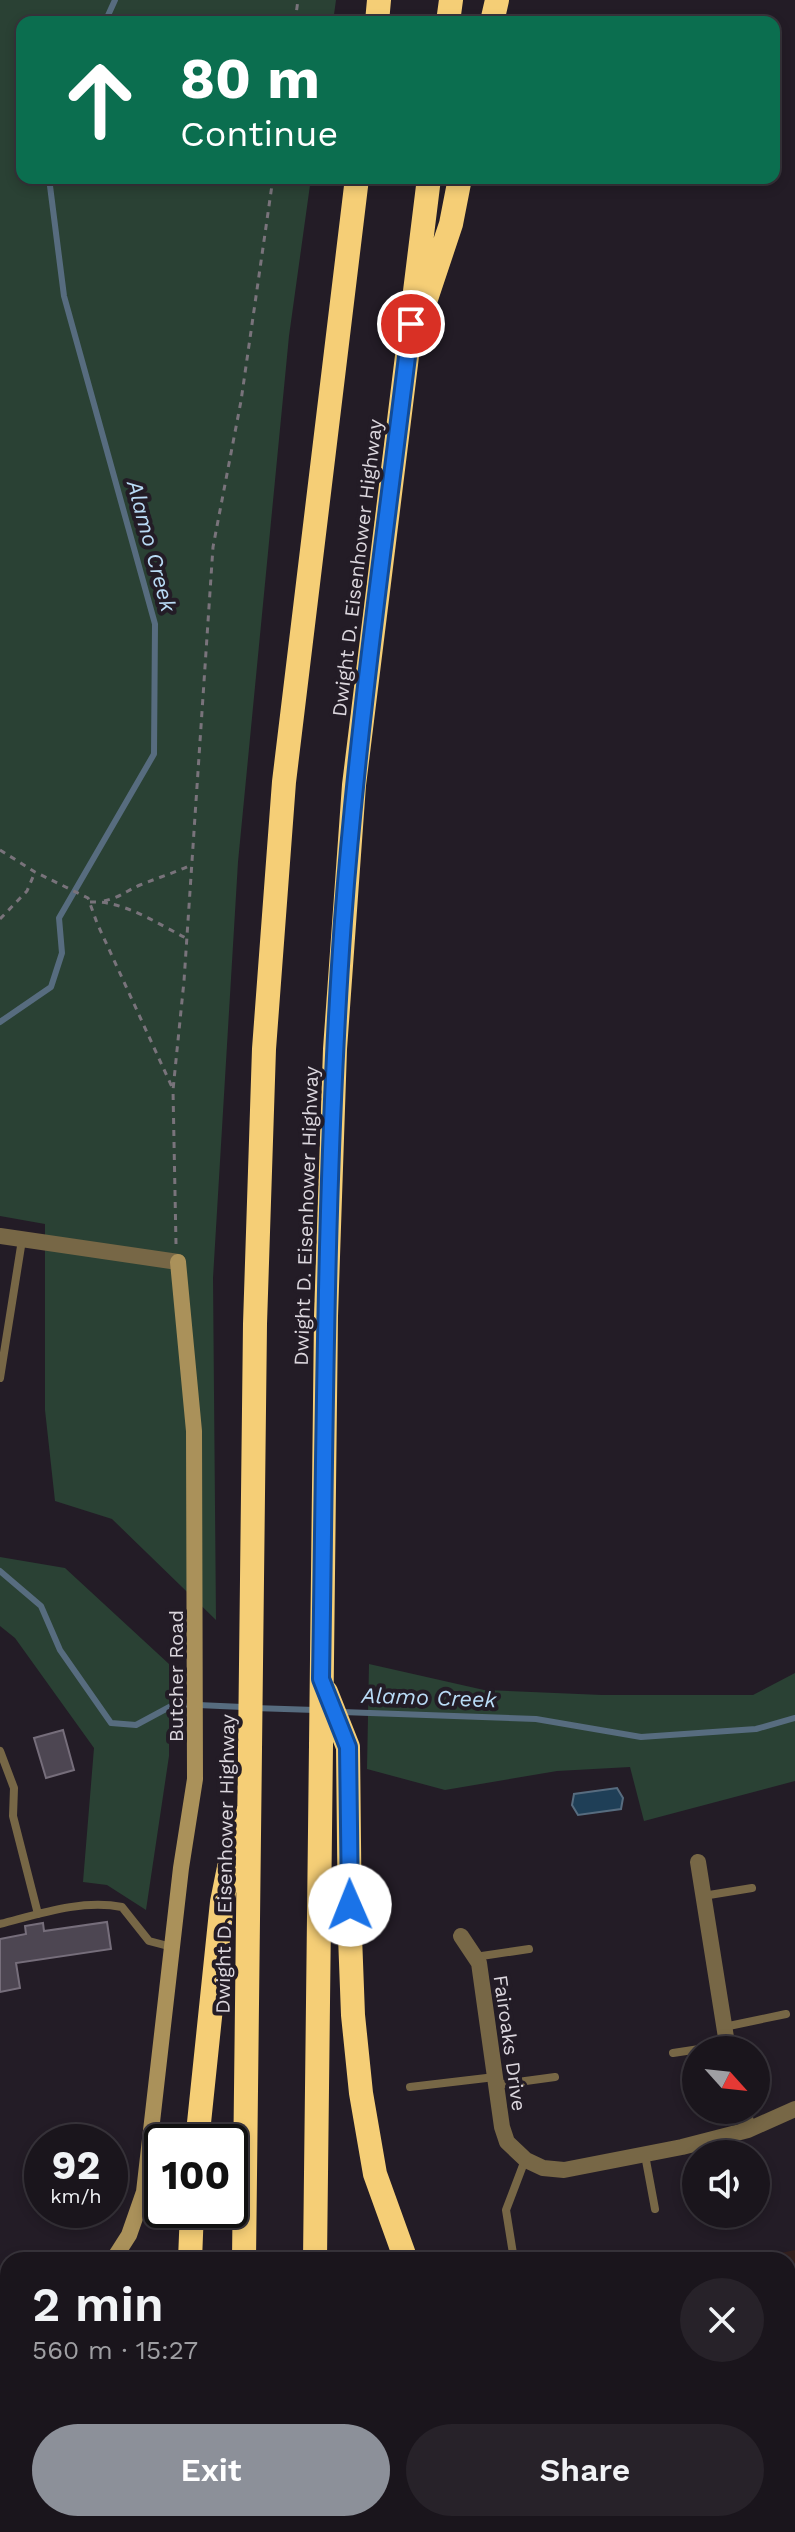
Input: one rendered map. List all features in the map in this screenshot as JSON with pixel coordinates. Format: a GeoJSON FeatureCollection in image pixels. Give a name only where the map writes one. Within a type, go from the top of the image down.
{"type":"FeatureCollection","features":[{"type":"Feature","properties":{"kind":"highway","name":"Dwight D. Eisenhower Highway"},"geometry":{"type":"LineString","coordinates":[[244,2252],[258,1175],[273,916],[295,688],[356,184]]}},
{"type":"Feature","properties":{"kind":"highway","name":"Dwight D. Eisenhower Highway"},"geometry":{"type":"LineString","coordinates":[[315,2252],[326,1316],[335,1049],[354,785],[428,184]]}},
{"type":"Feature","properties":{"kind":"highway"},"geometry":{"type":"LineString","coordinates":[[408,353],[451,224],[459,184]]}},
{"type":"Feature","properties":{"kind":"highway"},"geometry":{"type":"LineString","coordinates":[[321,1679],[348,1747],[350,1936],[353,2015],[361,2093],[375,2174],[403,2252]]}},
{"type":"Feature","properties":{"kind":"highway"},"geometry":{"type":"LineString","coordinates":[[199,2124],[222,1902],[250,1753]]}},
{"type":"Feature","properties":{"kind":"highway"},"geometry":{"type":"LineString","coordinates":[[190,2252],[191,2228]]}},
{"type":"Feature","properties":{"kind":"street"},"geometry":{"type":"LineString","coordinates":[[0,1236],[178,1262]]}},
{"type":"Feature","properties":{"kind":"street","name":"Butcher Road"},"geometry":{"type":"LineString","coordinates":[[118,2252],[129,2235],[144,2192],[196,1762],[194,1431],[178,1262]]}},
{"type":"Feature","properties":{"kind":"street"},"geometry":{"type":"LineString","coordinates":[[698,1862],[725,2036]]}},
{"type":"Feature","properties":{"kind":"street","name":"Fairoaks Drive"},"geometry":{"type":"LineString","coordinates":[[461,1936],[479,1963],[502,2127],[507,2142],[526,2160]]}},
{"type":"Feature","properties":{"kind":"street"},"geometry":{"type":"LineString","coordinates":[[526,2160],[543,2168],[564,2170],[748,2130],[795,2109]]}},
{"type":"Feature","properties":{"kind":"street"},"geometry":{"type":"LineString","coordinates":[[746,2124],[748,2130]]}},
{"type":"Feature","properties":{"kind":"lane"},"geometry":{"type":"LineString","coordinates":[[0,1378],[22,1239]]}},
{"type":"Feature","properties":{"kind":"lane"},"geometry":{"type":"LineString","coordinates":[[0,1751],[14,1788],[13,1816],[38,1914]]}},
{"type":"Feature","properties":{"kind":"lane"},"geometry":{"type":"LineString","coordinates":[[703,1896],[752,1888]]}},
{"type":"Feature","properties":{"kind":"lane"},"geometry":{"type":"LineString","coordinates":[[0,1924],[38,1914],[105,1904],[122,1907],[149,1941],[173,1947]]}},
{"type":"Feature","properties":{"kind":"lane"},"geometry":{"type":"LineString","coordinates":[[475,1957],[529,1949]]}},
{"type":"Feature","properties":{"kind":"lane"},"geometry":{"type":"LineString","coordinates":[[723,2027],[786,2014]]}},
{"type":"Feature","properties":{"kind":"lane"},"geometry":{"type":"LineString","coordinates":[[673,2053],[682,2052]]}},
{"type":"Feature","properties":{"kind":"lane"},"geometry":{"type":"LineString","coordinates":[[410,2087],[555,2077]]}},
{"type":"Feature","properties":{"kind":"lane"},"geometry":{"type":"LineString","coordinates":[[645,2154],[655,2209]]}},
{"type":"Feature","properties":{"kind":"lane"},"geometry":{"type":"LineString","coordinates":[[513,2252],[506,2210],[526,2160]]}},
{"type":"Feature","properties":{"kind":"path"},"geometry":{"type":"LineString","coordinates":[[178,1262],[174,1212],[173,1090],[187,938],[213,547],[241,401],[272,184]]}},
{"type":"Feature","properties":{"kind":"path"},"geometry":{"type":"LineString","coordinates":[[0,850],[89,900],[104,901],[122,896],[136,887],[191,865]]}},
{"type":"Feature","properties":{"kind":"path"},"geometry":{"type":"LineString","coordinates":[[0,919],[27,891],[35,872]]}},
{"type":"Feature","properties":{"kind":"path"},"geometry":{"type":"LineString","coordinates":[[89,900],[173,1090]]}},
{"type":"Feature","properties":{"kind":"path"},"geometry":{"type":"LineString","coordinates":[[104,901],[187,938]]}},
{"type":"Feature","properties":{"kind":"green space"},"geometry":{"type":"Polygon","coordinates":[[[0,0],[336,0],[334,16],[16,16],[16,184],[310,184],[289,336],[238,862],[213,1278],[216,1620],[112,1519],[55,1501],[45,1410],[45,1224],[0,1216],[0,0]]]}},
{"type":"Feature","properties":{"kind":"green space"},"geometry":{"type":"Polygon","coordinates":[[[0,1557],[65,1568],[169,1664],[169,1756],[146,1910],[107,1885],[83,1882],[94,1748],[15,1638],[0,1626],[0,1557]]]}},
{"type":"Feature","properties":{"kind":"green space"},"geometry":{"type":"Polygon","coordinates":[[[369,1664],[484,1690],[602,1695],[753,1695],[795,1673],[795,1781],[644,1821],[630,1767],[557,1771],[445,1790],[367,1769],[369,1664]]]}},
{"type":"Feature","properties":{"kind":"water"},"geometry":{"type":"Polygon","coordinates":[[[617,1788],[623,1798],[621,1809],[578,1815],[572,1805],[574,1794],[617,1788]]]}},
{"type":"Feature","properties":{"kind":"building"},"geometry":{"type":"Polygon","coordinates":[[[63,1730],[74,1770],[46,1778],[34,1738],[63,1730]]]}},
{"type":"Feature","properties":{"kind":"building"},"geometry":{"type":"Polygon","coordinates":[[[107,1922],[111,1949],[16,1963],[20,1988],[0,1992],[0,1939],[26,1934],[25,1926],[43,1923],[44,1931],[107,1922]]]}},
{"type":"Feature","properties":{"kind":"waterway","name":"Alamo Creek"},"geometry":{"type":"LineString","coordinates":[[108,16],[115,0]]}},
{"type":"Feature","properties":{"kind":"waterway","name":"Alamo Creek"},"geometry":{"type":"LineString","coordinates":[[0,1022],[51,987],[62,953],[59,918],[154,754],[155,624],[64,296],[50,184]]}},
{"type":"Feature","properties":{"kind":"waterway","name":"Alamo Creek"},"geometry":{"type":"LineString","coordinates":[[0,1571],[41,1606],[60,1650],[111,1723],[136,1725],[175,1704],[243,1707]]}},
{"type":"Feature","properties":{"kind":"waterway","name":"Alamo Creek"},"geometry":{"type":"LineString","coordinates":[[254,1708],[315,1710]]}},
{"type":"Feature","properties":{"kind":"waterway","name":"Alamo Creek"},"geometry":{"type":"LineString","coordinates":[[342,1712],[536,1719],[641,1737],[756,1729],[795,1718]]}},
{"type":"Feature","properties":{"kind":"route"},"geometry":{"type":"LineString","coordinates":[[350,1905],[348,1747],[321,1679],[326,1316],[335,1049],[354,785],[411,324]]}}]}
